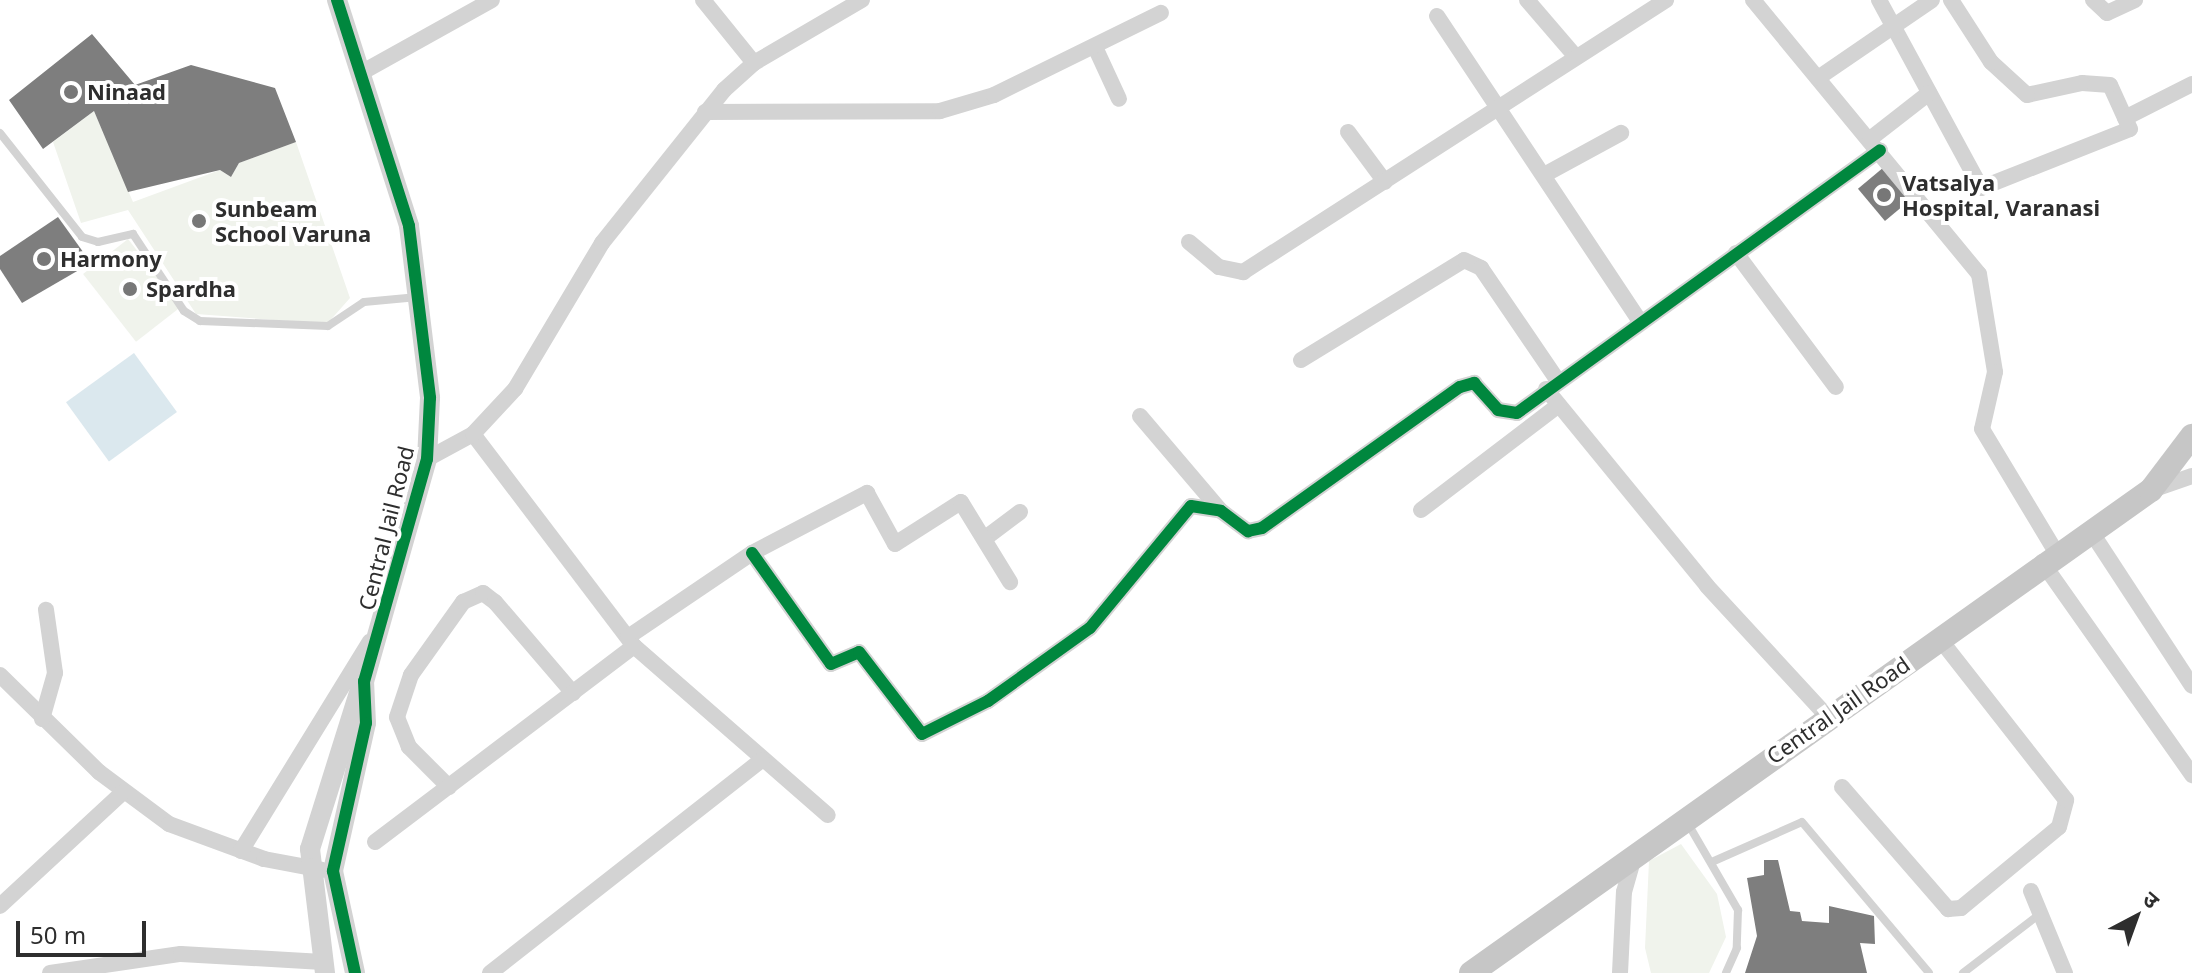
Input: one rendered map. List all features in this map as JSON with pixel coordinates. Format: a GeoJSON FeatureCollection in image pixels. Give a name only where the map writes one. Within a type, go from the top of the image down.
{"type":"FeatureCollection","features":[{"type":"Feature","properties":{"kind":"main road","name":"Central Jail Road"},"geometry":{"type":"LineString","coordinates":[[1471,973],[2049,557],[2151,490],[2192,436]]}},
{"type":"Feature","properties":{"kind":"street","name":"Central Jail Road"},"geometry":{"type":"LineString","coordinates":[[337,0],[409,226],[421,288],[427,459],[388,610],[364,681],[366,723],[333,871],[355,973]]}},
{"type":"Feature","properties":{"kind":"street"},"geometry":{"type":"LineString","coordinates":[[359,74],[492,0]]}},
{"type":"Feature","properties":{"kind":"street"},"geometry":{"type":"LineString","coordinates":[[703,0],[754,63]]}},
{"type":"Feature","properties":{"kind":"street"},"geometry":{"type":"LineString","coordinates":[[427,459],[473,434],[534,364],[602,243],[705,112],[754,63],[862,0]]}},
{"type":"Feature","properties":{"kind":"street"},"geometry":{"type":"LineString","coordinates":[[1527,0],[1576,57]]}},
{"type":"Feature","properties":{"kind":"street"},"geometry":{"type":"LineString","coordinates":[[1189,242],[1219,267],[1243,272],[1666,0]]}},
{"type":"Feature","properties":{"kind":"street"},"geometry":{"type":"LineString","coordinates":[[1753,0],[1979,274],[1995,372],[1982,429],[2049,557],[2192,775]]}},
{"type":"Feature","properties":{"kind":"street"},"geometry":{"type":"LineString","coordinates":[[1879,0],[1981,188],[2130,129],[2110,85],[2082,83],[2027,95],[1991,62],[1951,0]]}},
{"type":"Feature","properties":{"kind":"street"},"geometry":{"type":"LineString","coordinates":[[1818,78],[1891,23],[1932,0]]}},
{"type":"Feature","properties":{"kind":"street"},"geometry":{"type":"LineString","coordinates":[[2093,0],[2107,13],[2135,0]]}},
{"type":"Feature","properties":{"kind":"street"},"geometry":{"type":"LineString","coordinates":[[705,112],[940,111],[1095,47],[1161,13]]}},
{"type":"Feature","properties":{"kind":"street"},"geometry":{"type":"LineString","coordinates":[[1437,16],[1501,106],[1640,322]]}},
{"type":"Feature","properties":{"kind":"street"},"geometry":{"type":"LineString","coordinates":[[1095,47],[1119,99]]}},
{"type":"Feature","properties":{"kind":"street"},"geometry":{"type":"LineString","coordinates":[[2125,118],[2192,84]]}},
{"type":"Feature","properties":{"kind":"street"},"geometry":{"type":"LineString","coordinates":[[1140,416],[1221,511],[1248,531],[1262,528],[1460,387],[1485,389],[1506,414],[1552,385],[1736,253],[1875,145],[1929,93]]}},
{"type":"Feature","properties":{"kind":"street"},"geometry":{"type":"LineString","coordinates":[[1348,132],[1385,182]]}},
{"type":"Feature","properties":{"kind":"street"},"geometry":{"type":"LineString","coordinates":[[1544,175],[1621,133]]}},
{"type":"Feature","properties":{"kind":"street"},"geometry":{"type":"LineString","coordinates":[[1736,253],[1836,387]]}},
{"type":"Feature","properties":{"kind":"street"},"geometry":{"type":"LineString","coordinates":[[1301,360],[1464,260],[1481,268],[1552,385],[1559,405],[1707,586],[1828,717]]}},
{"type":"Feature","properties":{"kind":"street"},"geometry":{"type":"LineString","coordinates":[[1421,510],[1559,405]]}},
{"type":"Feature","properties":{"kind":"street"},"geometry":{"type":"LineString","coordinates":[[473,434],[631,642],[828,815]]}},
{"type":"Feature","properties":{"kind":"street"},"geometry":{"type":"LineString","coordinates":[[2151,490],[2192,476]]}},
{"type":"Feature","properties":{"kind":"street"},"geometry":{"type":"LineString","coordinates":[[375,842],[573,693],[631,642],[752,553],[867,493],[895,544],[961,502],[1010,582]]}},
{"type":"Feature","properties":{"kind":"street"},"geometry":{"type":"LineString","coordinates":[[752,553],[831,664],[859,652],[922,734],[988,701],[1090,628],[1184,510],[1221,511]]}},
{"type":"Feature","properties":{"kind":"street"},"geometry":{"type":"LineString","coordinates":[[984,539],[1020,512]]}},
{"type":"Feature","properties":{"kind":"street"},"geometry":{"type":"LineString","coordinates":[[2090,530],[2192,686]]}},
{"type":"Feature","properties":{"kind":"street"},"geometry":{"type":"LineString","coordinates":[[449,787],[409,747],[397,717],[411,675],[463,602],[483,593],[495,602],[573,693]]}},
{"type":"Feature","properties":{"kind":"street"},"geometry":{"type":"LineString","coordinates":[[42,719],[55,673],[46,610]]}},
{"type":"Feature","properties":{"kind":"street"},"geometry":{"type":"LineString","coordinates":[[241,851],[388,610]]}},
{"type":"Feature","properties":{"kind":"street"},"geometry":{"type":"LineString","coordinates":[[1842,787],[1948,909],[1961,908],[2059,827],[2066,800],[1939,638]]}},
{"type":"Feature","properties":{"kind":"street"},"geometry":{"type":"LineString","coordinates":[[0,675],[42,719],[123,792],[169,824],[241,851],[308,869],[333,871]]}},
{"type":"Feature","properties":{"kind":"street"},"geometry":{"type":"LineString","coordinates":[[50,973],[181,954],[324,968],[308,869],[342,732],[364,681]]}},
{"type":"Feature","properties":{"kind":"street"},"geometry":{"type":"LineString","coordinates":[[490,973],[762,760]]}},
{"type":"Feature","properties":{"kind":"street"},"geometry":{"type":"LineString","coordinates":[[0,906],[123,792]]}},
{"type":"Feature","properties":{"kind":"street"},"geometry":{"type":"LineString","coordinates":[[1620,973],[1624,892],[1636,852]]}},
{"type":"Feature","properties":{"kind":"street"},"geometry":{"type":"LineString","coordinates":[[2031,891],[2065,973]]}},
{"type":"Feature","properties":{"kind":"lane"},"geometry":{"type":"LineString","coordinates":[[0,133],[82,237],[98,242],[133,234],[184,311],[200,321],[328,326],[364,302],[421,288]]}},
{"type":"Feature","properties":{"kind":"lane"},"geometry":{"type":"LineString","coordinates":[[1685,818],[1714,861],[1739,919],[1726,973]]}},
{"type":"Feature","properties":{"kind":"lane"},"geometry":{"type":"LineString","coordinates":[[1714,861],[1802,822],[1929,973]]}},
{"type":"Feature","properties":{"kind":"lane"},"geometry":{"type":"LineString","coordinates":[[1963,973],[2040,914]]}},
{"type":"Feature","properties":{"kind":"shaded area"},"geometry":{"type":"Polygon","coordinates":[[[94,111],[133,202],[220,170],[231,177],[239,163],[296,142],[350,298],[327,324],[196,314],[128,210],[81,223],[53,142],[94,111]]]}},
{"type":"Feature","properties":{"kind":"shaded area","name":"Spardha"},"geometry":{"type":"Polygon","coordinates":[[[128,239],[181,307],[136,342],[83,274],[128,239]]]}},
{"type":"Feature","properties":{"kind":"shaded area"},"geometry":{"type":"Polygon","coordinates":[[[134,353],[177,412],[109,461],[66,402],[134,353]]]}},
{"type":"Feature","properties":{"kind":"shaded area"},"geometry":{"type":"Polygon","coordinates":[[[1681,844],[1717,894],[1726,937],[1709,973],[1651,973],[1645,948],[1649,861],[1681,844]]]}},
{"type":"Feature","properties":{"kind":"building"},"geometry":{"type":"Polygon","coordinates":[[[92,34],[135,85],[191,65],[275,88],[296,142],[239,163],[231,177],[220,170],[128,192],[94,111],[43,149],[9,100],[92,34]]]}},
{"type":"Feature","properties":{"kind":"building"},"geometry":{"type":"Polygon","coordinates":[[[1884,167],[1911,199],[1885,221],[1858,189],[1884,167]]]}},
{"type":"Feature","properties":{"kind":"building","name":"Harmony"},"geometry":{"type":"Polygon","coordinates":[[[58,217],[91,263],[22,303],[0,269],[0,256],[58,217]]]}},
{"type":"Feature","properties":{"kind":"building"},"geometry":{"type":"Polygon","coordinates":[[[1764,860],[1778,860],[1790,911],[1800,912],[1802,921],[1829,923],[1829,906],[1874,916],[1875,944],[1860,943],[1867,973],[1745,973],[1757,936],[1747,878],[1764,875],[1764,860]]]}},
{"type":"Feature","properties":{"kind":"cycle path"},"geometry":{"type":"LineString","coordinates":[[337,0],[409,226],[430,398],[427,459],[364,681],[366,723],[333,871],[355,973]]}},
{"type":"Feature","properties":{"kind":"cycle path"},"geometry":{"type":"LineString","coordinates":[[752,553],[831,664],[859,652],[922,734],[988,701],[1090,628],[1191,506],[1221,511],[1248,531],[1262,528],[1460,387],[1474,383],[1498,410],[1517,413],[1880,150]]}},
{"type":"Feature","properties":{"kind":"place","name":"Ninaad"},"geometry":{"type":"Point","coordinates":[71,92]}},
{"type":"Feature","properties":{"kind":"place","name":"Vatsalya Hospital, Varanasi"},"geometry":{"type":"Point","coordinates":[1884,195]}},
{"type":"Feature","properties":{"kind":"place","name":"Sunbeam School Varuna"},"geometry":{"type":"Point","coordinates":[199,221]}},
{"type":"Feature","properties":{"kind":"place","name":"Harmony"},"geometry":{"type":"Point","coordinates":[44,259]}},
{"type":"Feature","properties":{"kind":"place","name":"Spardha"},"geometry":{"type":"Point","coordinates":[130,289]}}]}
